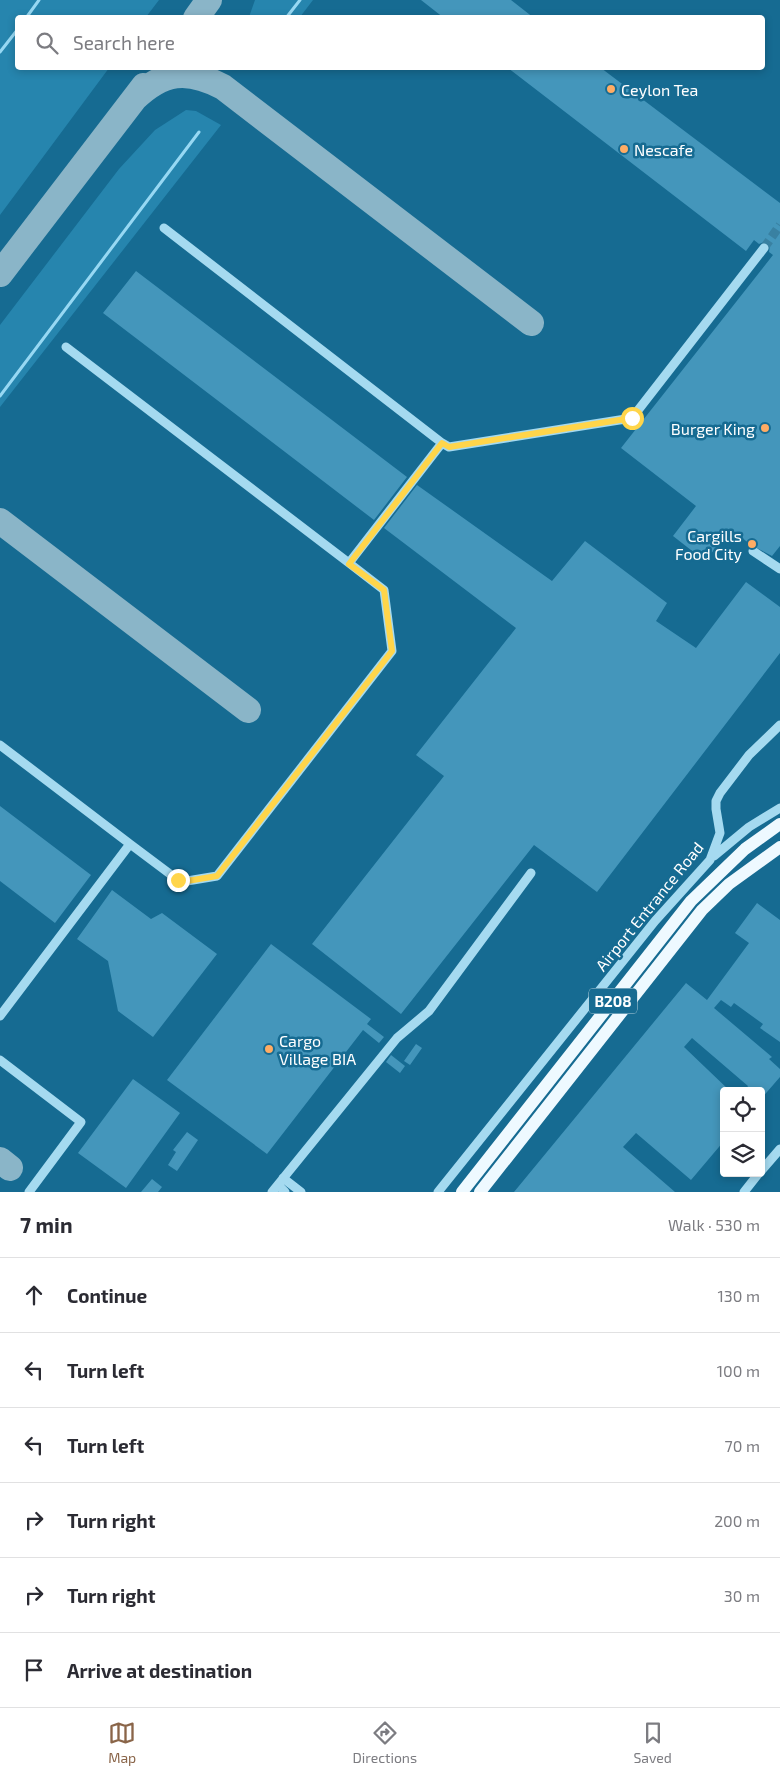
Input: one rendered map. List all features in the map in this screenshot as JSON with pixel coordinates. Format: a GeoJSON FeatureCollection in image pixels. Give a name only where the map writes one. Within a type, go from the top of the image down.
{"type":"FeatureCollection","features":[{"type":"Feature","properties":{"kind":"main road","name":"B208"},"geometry":{"type":"LineString","coordinates":[[462,1192],[691,901],[744,850],[780,824]]}},
{"type":"Feature","properties":{"kind":"main road","name":"B208"},"geometry":{"type":"LineString","coordinates":[[480,1192],[702,910],[729,884],[780,847]]}},
{"type":"Feature","properties":{"kind":"lane"},"geometry":{"type":"LineString","coordinates":[[164,228],[449,447],[632,418],[764,248]]}},
{"type":"Feature","properties":{"kind":"lane"},"geometry":{"type":"LineString","coordinates":[[0,745],[178,880],[187,881],[217,876],[392,651],[384,590],[66,347]]}},
{"type":"Feature","properties":{"kind":"lane"},"geometry":{"type":"LineString","coordinates":[[349,564],[442,443]]}},
{"type":"Feature","properties":{"kind":"lane"},"geometry":{"type":"LineString","coordinates":[[753,551],[780,569]]}},
{"type":"Feature","properties":{"kind":"lane","name":"Airport Entrance Road"},"geometry":{"type":"LineString","coordinates":[[438,1192],[655,921],[710,860],[720,833],[716,809],[720,792],[749,755],[780,725]]}},
{"type":"Feature","properties":{"kind":"lane"},"geometry":{"type":"LineString","coordinates":[[710,860],[749,827],[780,808]]}},
{"type":"Feature","properties":{"kind":"lane"},"geometry":{"type":"LineString","coordinates":[[0,1016],[130,844]]}},
{"type":"Feature","properties":{"kind":"lane"},"geometry":{"type":"LineString","coordinates":[[278,1185],[397,1038],[429,1011],[531,873]]}},
{"type":"Feature","properties":{"kind":"lane"},"geometry":{"type":"LineString","coordinates":[[0,1060],[81,1122],[28,1192]]}},
{"type":"Feature","properties":{"kind":"lane"},"geometry":{"type":"LineString","coordinates":[[765,1166],[780,1149]]}},
{"type":"Feature","properties":{"kind":"lane"},"geometry":{"type":"LineString","coordinates":[[744,1192],[756,1177]]}},
{"type":"Feature","properties":{"kind":"lane"},"geometry":{"type":"LineString","coordinates":[[278,1185],[286,1192]]}},
{"type":"Feature","properties":{"kind":"lane"},"geometry":{"type":"LineString","coordinates":[[278,1185],[301,1192]]}},
{"type":"Feature","properties":{"kind":"shaded area"},"geometry":{"type":"Polygon","coordinates":[[[0,0],[159,0],[148,15],[15,15],[15,70],[108,70],[0,215],[0,0]]]}},
{"type":"Feature","properties":{"kind":"shaded area"},"geometry":{"type":"Polygon","coordinates":[[[255,0],[313,0],[302,15],[250,15],[255,0]]]}},
{"type":"Feature","properties":{"kind":"shaded area"},"geometry":{"type":"Polygon","coordinates":[[[186,110],[196,111],[221,125],[0,407],[0,325],[119,169],[155,130],[186,110]]]}},
{"type":"Feature","properties":{"kind":"building"},"geometry":{"type":"Polygon","coordinates":[[[421,0],[511,0],[530,15],[440,15],[421,0]]]}},
{"type":"Feature","properties":{"kind":"building"},"geometry":{"type":"Polygon","coordinates":[[[511,70],[604,70],[780,203],[780,546],[772,556],[751,545],[731,529],[705,561],[673,536],[696,506],[621,448],[773,255],[769,252],[770,245],[764,242],[759,244],[754,240],[746,251],[511,70]]]}},
{"type":"Feature","properties":{"kind":"building"},"geometry":{"type":"Polygon","coordinates":[[[136,271],[407,477],[374,520],[103,313],[136,271]]]}},
{"type":"Feature","properties":{"kind":"building"},"geometry":{"type":"Polygon","coordinates":[[[417,485],[552,581],[585,541],[667,603],[656,621],[696,648],[746,582],[780,607],[780,653],[597,892],[534,845],[401,1014],[312,944],[444,776],[416,755],[516,628],[384,528],[417,485]]]}},
{"type":"Feature","properties":{"kind":"building"},"geometry":{"type":"Polygon","coordinates":[[[0,806],[91,875],[55,923],[0,881],[0,806]]]}},
{"type":"Feature","properties":{"kind":"building"},"geometry":{"type":"Polygon","coordinates":[[[112,890],[151,919],[162,913],[217,954],[153,1037],[118,1011],[108,961],[77,939],[112,890]]]}},
{"type":"Feature","properties":{"kind":"building"},"geometry":{"type":"Polygon","coordinates":[[[757,903],[780,920],[780,1042],[760,1028],[763,1024],[734,1003],[731,1007],[721,1000],[714,1008],[772,1057],[769,1059],[780,1069],[780,1077],[765,1094],[765,1087],[747,1087],[692,1038],[684,1047],[726,1087],[720,1087],[720,1146],[691,1180],[636,1133],[623,1147],[675,1192],[514,1192],[686,983],[707,1000],[749,943],[735,933],[757,903]]]}},
{"type":"Feature","properties":{"kind":"building","name":"Cargo Village BIA"},"geometry":{"type":"Polygon","coordinates":[[[271,944],[371,1019],[367,1024],[384,1037],[379,1043],[363,1030],[267,1154],[167,1080],[271,944]]]}},
{"type":"Feature","properties":{"kind":"building"},"geometry":{"type":"Polygon","coordinates":[[[416,1044],[422,1048],[410,1065],[404,1061],[416,1044]]]}},
{"type":"Feature","properties":{"kind":"building"},"geometry":{"type":"Polygon","coordinates":[[[391,1055],[405,1066],[400,1073],[386,1062],[391,1055]]]}},
{"type":"Feature","properties":{"kind":"building"},"geometry":{"type":"Polygon","coordinates":[[[133,1079],[180,1113],[126,1188],[78,1153],[133,1079]]]}},
{"type":"Feature","properties":{"kind":"building"},"geometry":{"type":"Polygon","coordinates":[[[187,1132],[198,1140],[177,1171],[168,1165],[176,1152],[173,1150],[187,1132]]]}},
{"type":"Feature","properties":{"kind":"building"},"geometry":{"type":"Polygon","coordinates":[[[152,1179],[162,1187],[158,1192],[141,1192],[152,1179]]]}},
{"type":"Feature","properties":{"kind":"waterway"},"geometry":{"type":"LineString","coordinates":[[28,15],[39,0]]}},
{"type":"Feature","properties":{"kind":"waterway"},"geometry":{"type":"LineString","coordinates":[[288,15],[300,0]]}},
{"type":"Feature","properties":{"kind":"waterway"},"geometry":{"type":"LineString","coordinates":[[0,52],[15,33]]}},
{"type":"Feature","properties":{"kind":"waterway"},"geometry":{"type":"LineString","coordinates":[[0,396],[199,132]]}},
{"type":"Feature","properties":{"kind":"taxiway"},"geometry":{"type":"LineString","coordinates":[[198,15],[209,0]]}},
{"type":"Feature","properties":{"kind":"taxiway"},"geometry":{"type":"LineString","coordinates":[[134,99],[155,83],[176,75],[198,77],[223,87],[531,323]]}},
{"type":"Feature","properties":{"kind":"taxiway"},"geometry":{"type":"LineString","coordinates":[[0,274],[144,86]]}},
{"type":"Feature","properties":{"kind":"taxiway"},"geometry":{"type":"LineString","coordinates":[[0,521],[248,710]]}},
{"type":"Feature","properties":{"kind":"taxiway"},"geometry":{"type":"LineString","coordinates":[[0,1160],[10,1168]]}},
{"type":"Feature","properties":{"kind":"tunnel"},"geometry":{"type":"LineString","coordinates":[[764,248],[780,225]]}},
{"type":"Feature","properties":{"kind":"place","name":"Ceylon Tea"},"geometry":{"type":"Point","coordinates":[611,89]}},
{"type":"Feature","properties":{"kind":"place","name":"Nescafe"},"geometry":{"type":"Point","coordinates":[624,149]}},
{"type":"Feature","properties":{"kind":"place","name":"Burger King"},"geometry":{"type":"Point","coordinates":[765,428]}},
{"type":"Feature","properties":{"kind":"place","name":"Cargills Food City"},"geometry":{"type":"Point","coordinates":[752,544]}},
{"type":"Feature","properties":{"kind":"place","name":"Cargo Village BIA"},"geometry":{"type":"Point","coordinates":[269,1049]}},
{"type":"Feature","properties":{"kind":"route"},"geometry":{"type":"LineString","coordinates":[[178,880],[187,881],[217,876],[392,651],[384,590],[349,564],[442,443],[449,447],[632,418]]}}]}
